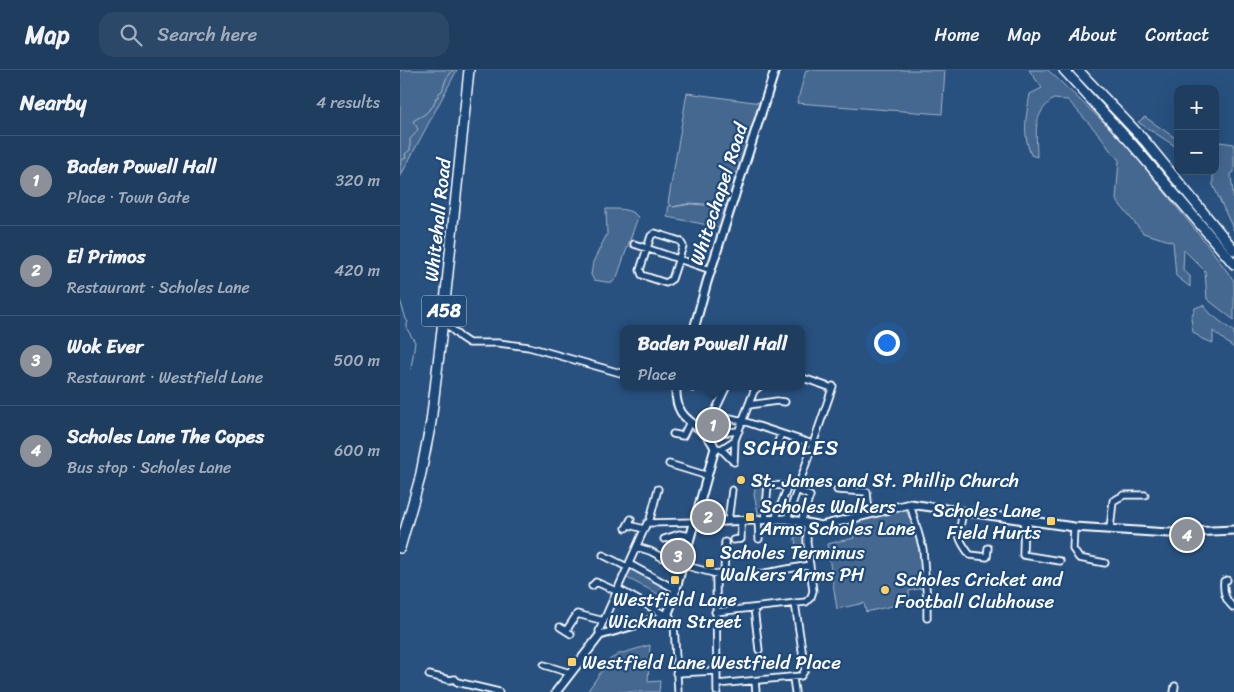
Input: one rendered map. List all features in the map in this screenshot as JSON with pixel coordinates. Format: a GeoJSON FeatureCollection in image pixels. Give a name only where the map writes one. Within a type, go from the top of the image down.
{"type":"FeatureCollection","features":[{"type":"Feature","properties":{"kind":"highway","name":"Whitehall Road"},"geometry":{"type":"LineString","coordinates":[[400,548],[420,478],[431,422],[469,70]]}},
{"type":"Feature","properties":{"kind":"highway"},"geometry":{"type":"LineString","coordinates":[[1064,70],[1144,157],[1234,264]]}},
{"type":"Feature","properties":{"kind":"highway"},"geometry":{"type":"LineString","coordinates":[[1078,70],[1138,134],[1234,250]]}},
{"type":"Feature","properties":{"kind":"main road","name":"Whitechapel Road"},"geometry":{"type":"LineString","coordinates":[[695,325],[774,70]]}},
{"type":"Feature","properties":{"kind":"main road"},"geometry":{"type":"LineString","coordinates":[[556,692],[600,635],[666,614],[677,590],[708,476],[718,448],[707,434],[682,416],[677,390]]}},
{"type":"Feature","properties":{"kind":"main road"},"geometry":{"type":"LineString","coordinates":[[695,522],[787,519],[821,526],[910,504],[1024,520],[1110,529],[1169,533],[1234,530]]}},
{"type":"Feature","properties":{"kind":"street"},"geometry":{"type":"LineString","coordinates":[[656,233],[680,241],[683,246],[678,259],[672,279],[666,283],[642,275],[640,270],[651,236],[656,233]]}},
{"type":"Feature","properties":{"kind":"street"},"geometry":{"type":"LineString","coordinates":[[634,244],[711,270]]}},
{"type":"Feature","properties":{"kind":"street"},"geometry":{"type":"LineString","coordinates":[[443,322],[469,343],[498,343],[529,348],[620,373]]}},
{"type":"Feature","properties":{"kind":"street"},"geometry":{"type":"LineString","coordinates":[[787,519],[833,387],[805,379]]}},
{"type":"Feature","properties":{"kind":"street"},"geometry":{"type":"LineString","coordinates":[[725,390],[716,409],[717,415],[743,421],[814,444]]}},
{"type":"Feature","properties":{"kind":"street"},"geometry":{"type":"LineString","coordinates":[[735,440],[718,448],[734,462],[735,440],[755,390]]}},
{"type":"Feature","properties":{"kind":"street"},"geometry":{"type":"LineString","coordinates":[[749,405],[777,401],[785,402]]}},
{"type":"Feature","properties":{"kind":"street"},"geometry":{"type":"LineString","coordinates":[[673,434],[682,439],[690,422]]}},
{"type":"Feature","properties":{"kind":"street"},"geometry":{"type":"LineString","coordinates":[[707,434],[739,431]]}},
{"type":"Feature","properties":{"kind":"street"},"geometry":{"type":"LineString","coordinates":[[777,444],[782,434]]}},
{"type":"Feature","properties":{"kind":"street"},"geometry":{"type":"LineString","coordinates":[[669,464],[708,476]]}},
{"type":"Feature","properties":{"kind":"street"},"geometry":{"type":"LineString","coordinates":[[759,539],[768,485],[788,486],[775,520]]}},
{"type":"Feature","properties":{"kind":"street"},"geometry":{"type":"LineString","coordinates":[[600,635],[599,631],[644,528],[649,523],[658,489]]}},
{"type":"Feature","properties":{"kind":"street"},"geometry":{"type":"LineString","coordinates":[[728,521],[732,490]]}},
{"type":"Feature","properties":{"kind":"street"},"geometry":{"type":"LineString","coordinates":[[715,612],[806,602],[811,597],[814,591],[804,522],[810,496],[797,490]]}},
{"type":"Feature","properties":{"kind":"street"},"geometry":{"type":"LineString","coordinates":[[837,490],[868,492],[869,513]]}},
{"type":"Feature","properties":{"kind":"street"},"geometry":{"type":"LineString","coordinates":[[1110,529],[1113,501],[1124,495],[1145,495]]}},
{"type":"Feature","properties":{"kind":"street"},"geometry":{"type":"LineString","coordinates":[[910,504],[922,549],[928,600],[927,618]]}},
{"type":"Feature","properties":{"kind":"street"},"geometry":{"type":"LineString","coordinates":[[963,512],[959,540],[970,554],[987,560],[988,548]]}},
{"type":"Feature","properties":{"kind":"street"},"geometry":{"type":"LineString","coordinates":[[1024,520],[1024,555],[1060,561]]}},
{"type":"Feature","properties":{"kind":"street"},"geometry":{"type":"LineString","coordinates":[[733,540],[741,540],[741,521]]}},
{"type":"Feature","properties":{"kind":"street"},"geometry":{"type":"LineString","coordinates":[[649,523],[695,522]]}},
{"type":"Feature","properties":{"kind":"street"},"geometry":{"type":"LineString","coordinates":[[629,524],[644,528]]}},
{"type":"Feature","properties":{"kind":"street"},"geometry":{"type":"LineString","coordinates":[[1074,526],[1073,549],[1079,558],[1106,563]]}},
{"type":"Feature","properties":{"kind":"street"},"geometry":{"type":"LineString","coordinates":[[664,539],[679,534],[691,536]]}},
{"type":"Feature","properties":{"kind":"street"},"geometry":{"type":"LineString","coordinates":[[724,577],[725,542]]}},
{"type":"Feature","properties":{"kind":"street"},"geometry":{"type":"LineString","coordinates":[[636,547],[650,551],[683,566],[724,577],[743,577],[810,565]]}},
{"type":"Feature","properties":{"kind":"street"},"geometry":{"type":"LineString","coordinates":[[603,556],[628,565],[677,590]]}},
{"type":"Feature","properties":{"kind":"street"},"geometry":{"type":"LineString","coordinates":[[719,557],[726,558]]}},
{"type":"Feature","properties":{"kind":"street"},"geometry":{"type":"LineString","coordinates":[[716,575],[717,692]]}},
{"type":"Feature","properties":{"kind":"street"},"geometry":{"type":"LineString","coordinates":[[1227,580],[1224,581],[1225,596],[1228,603],[1234,608]]}},
{"type":"Feature","properties":{"kind":"street"},"geometry":{"type":"LineString","coordinates":[[596,582],[666,614],[674,624],[678,692]]}},
{"type":"Feature","properties":{"kind":"street"},"geometry":{"type":"LineString","coordinates":[[717,684],[801,676],[805,670],[795,603]]}},
{"type":"Feature","properties":{"kind":"street"},"geometry":{"type":"LineString","coordinates":[[754,608],[759,650]]}},
{"type":"Feature","properties":{"kind":"street"},"geometry":{"type":"LineString","coordinates":[[560,627],[568,632],[572,615],[577,614],[604,621]]}},
{"type":"Feature","properties":{"kind":"street"},"geometry":{"type":"LineString","coordinates":[[544,665],[570,673]]}},
{"type":"Feature","properties":{"kind":"street"},"geometry":{"type":"LineString","coordinates":[[676,673],[716,671]]}},
{"type":"Feature","properties":{"kind":"street"},"geometry":{"type":"LineString","coordinates":[[428,676],[455,680],[499,692]]}},
{"type":"Feature","properties":{"kind":"street"},"geometry":{"type":"LineString","coordinates":[[793,678],[795,692]]}},
{"type":"Feature","properties":{"kind":"street"},"geometry":{"type":"LineString","coordinates":[[755,681],[756,692]]}},
{"type":"Feature","properties":{"kind":"shaded area"},"geometry":{"type":"Polygon","coordinates":[[[400,70],[457,70],[400,177],[400,70]]]}},
{"type":"Feature","properties":{"kind":"shaded area"},"geometry":{"type":"Polygon","coordinates":[[[806,70],[945,70],[942,114],[797,103],[806,70]]]}},
{"type":"Feature","properties":{"kind":"shaded area"},"geometry":{"type":"Polygon","coordinates":[[[1029,70],[1048,70],[1128,147],[1210,248],[1234,281],[1234,320],[1207,299],[1205,271],[1184,250],[1183,270],[1190,276],[1190,287],[1176,276],[1173,242],[1143,233],[1116,200],[1119,160],[1068,100],[1053,99],[1041,112],[1036,132],[1037,157],[1031,155],[1026,139],[1027,110],[1030,94],[1042,88],[1029,70]]]}},
{"type":"Feature","properties":{"kind":"shaded area"},"geometry":{"type":"Polygon","coordinates":[[[687,93],[761,103],[729,206],[691,203],[673,207],[691,204],[729,207],[723,228],[667,217],[669,205],[672,206],[668,203],[687,93]]]}},
{"type":"Feature","properties":{"kind":"shaded area"},"geometry":{"type":"Polygon","coordinates":[[[1145,117],[1174,137],[1174,145],[1138,122],[1145,117]]]}},
{"type":"Feature","properties":{"kind":"shaded area"},"geometry":{"type":"Polygon","coordinates":[[[1219,142],[1234,144],[1234,172],[1231,174],[1234,231],[1213,185],[1213,175],[1219,175],[1219,142]]]}},
{"type":"Feature","properties":{"kind":"shaded area"},"geometry":{"type":"Polygon","coordinates":[[[606,209],[619,209],[631,212],[638,217],[617,277],[612,283],[594,280],[591,275],[593,262],[607,234],[606,209]]]}},
{"type":"Feature","properties":{"kind":"shaded area"},"geometry":{"type":"Polygon","coordinates":[[[1203,305],[1212,315],[1234,332],[1234,348],[1213,331],[1213,343],[1202,339],[1193,332],[1191,318],[1195,308],[1203,305]]]}},
{"type":"Feature","properties":{"kind":"shaded area"},"geometry":{"type":"Polygon","coordinates":[[[756,482],[765,482],[763,516],[759,517],[754,495],[756,482]]]}},
{"type":"Feature","properties":{"kind":"shaded area"},"geometry":{"type":"Polygon","coordinates":[[[901,510],[907,512],[917,540],[922,588],[909,591],[909,602],[866,612],[864,603],[837,609],[827,544],[854,538],[850,522],[901,510]]]}},
{"type":"Feature","properties":{"kind":"shaded area"},"geometry":{"type":"Polygon","coordinates":[[[793,526],[802,526],[805,530],[806,544],[796,546],[793,526]]]}},
{"type":"Feature","properties":{"kind":"shaded area"},"geometry":{"type":"Polygon","coordinates":[[[630,568],[673,589],[670,600],[627,578],[630,568]]]}},
{"type":"Feature","properties":{"kind":"shaded area"},"geometry":{"type":"Polygon","coordinates":[[[650,645],[648,682],[660,681],[659,692],[587,692],[609,660],[619,654],[650,645]]]}},
{"type":"Feature","properties":{"kind":"waterway"},"geometry":{"type":"LineString","coordinates":[[400,165],[403,159],[406,158],[405,154],[410,150],[410,139],[418,129],[413,121],[425,114],[434,105],[435,98],[442,91],[446,79],[453,70]]}},
{"type":"Feature","properties":{"kind":"waterway"},"geometry":{"type":"LineString","coordinates":[[400,300],[408,322],[407,329],[415,342],[411,369]]}},
{"type":"Feature","properties":{"kind":"place","name":"Baden Powell Hall"},"geometry":{"type":"Point","coordinates":[713,425]}},
{"type":"Feature","properties":{"kind":"place","name":"St. James and St. Phillip Church"},"geometry":{"type":"Point","coordinates":[741,480]}},
{"type":"Feature","properties":{"kind":"place","name":"El Primos"},"geometry":{"type":"Point","coordinates":[708,517]}},
{"type":"Feature","properties":{"kind":"place","name":"Scholes Walkers Arms Scholes Lane"},"geometry":{"type":"Point","coordinates":[750,517]}},
{"type":"Feature","properties":{"kind":"place","name":"Scholes Lane Field Hurts"},"geometry":{"type":"Point","coordinates":[1051,521]}},
{"type":"Feature","properties":{"kind":"place","name":"Scholes Lane The Copes"},"geometry":{"type":"Point","coordinates":[1187,535]}},
{"type":"Feature","properties":{"kind":"place","name":"Wok Ever"},"geometry":{"type":"Point","coordinates":[678,556]}},
{"type":"Feature","properties":{"kind":"place","name":"Scholes Terminus Walkers Arms PH"},"geometry":{"type":"Point","coordinates":[710,563]}},
{"type":"Feature","properties":{"kind":"place","name":"Westfield Lane Wickham Street"},"geometry":{"type":"Point","coordinates":[675,580]}},
{"type":"Feature","properties":{"kind":"place","name":"Scholes Cricket and Football Clubhouse"},"geometry":{"type":"Point","coordinates":[885,590]}},
{"type":"Feature","properties":{"kind":"place","name":"Westfield Lane Westfield Place"},"geometry":{"type":"Point","coordinates":[572,662]}},
{"type":"Feature","properties":{"kind":"district","name":"SCHOLES"},"geometry":{"type":"Point","coordinates":[791,448]}}]}
